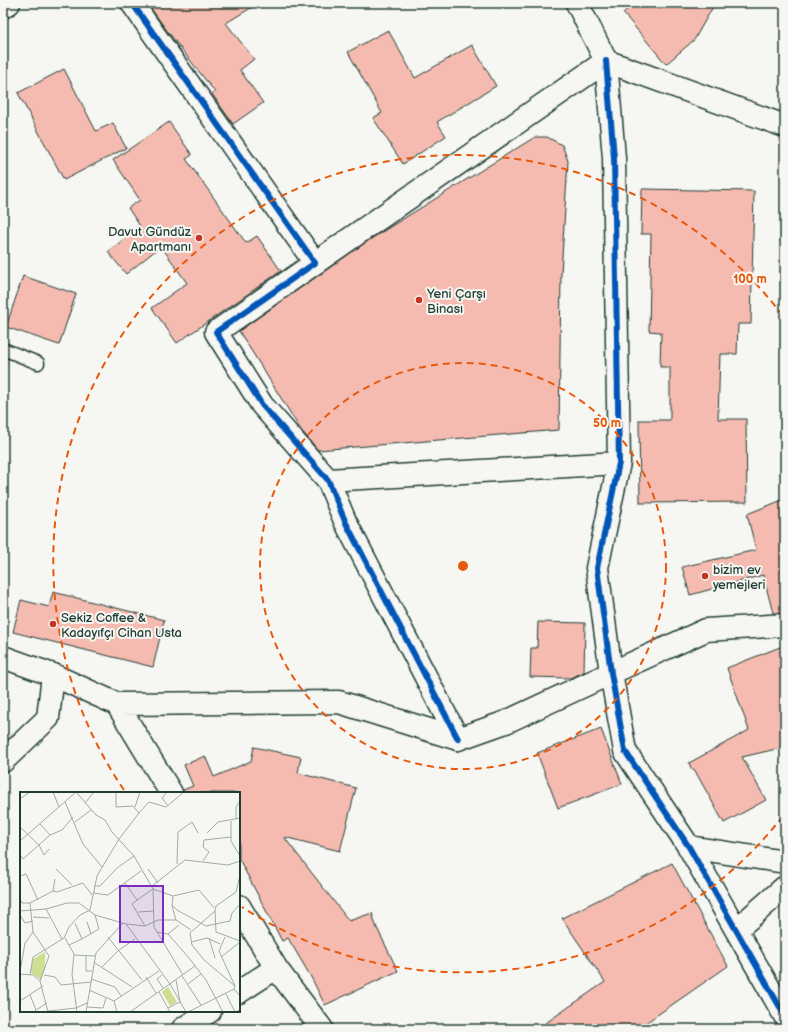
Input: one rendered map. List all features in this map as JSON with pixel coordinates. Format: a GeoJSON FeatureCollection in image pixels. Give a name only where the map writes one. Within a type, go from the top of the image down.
{"type":"FeatureCollection","features":[{"type":"Feature","properties":{"kind":"street"},"geometry":{"type":"LineString","coordinates":[[3,7],[9,3]]}},
{"type":"Feature","properties":{"kind":"street"},"geometry":{"type":"LineString","coordinates":[[132,3],[316,263]]}},
{"type":"Feature","properties":{"kind":"street"},"geometry":{"type":"LineString","coordinates":[[581,4],[606,61],[614,158],[619,463],[597,568],[611,673],[624,751],[689,847],[785,1016]]}},
{"type":"Feature","properties":{"kind":"street"},"geometry":{"type":"LineString","coordinates":[[458,739],[345,521],[328,480],[262,405],[216,332],[606,61]]}},
{"type":"Feature","properties":{"kind":"street"},"geometry":{"type":"LineString","coordinates":[[606,61],[785,126]]}},
{"type":"Feature","properties":{"kind":"street"},"geometry":{"type":"LineString","coordinates":[[328,480],[619,463]]}},
{"type":"Feature","properties":{"kind":"street"},"geometry":{"type":"LineString","coordinates":[[3,657],[52,675],[117,704],[339,702],[458,739],[506,722],[706,630],[785,625]]}},
{"type":"Feature","properties":{"kind":"street"},"geometry":{"type":"LineString","coordinates":[[3,761],[48,718],[52,675]]}},
{"type":"Feature","properties":{"kind":"street"},"geometry":{"type":"LineString","coordinates":[[117,704],[170,792]]}},
{"type":"Feature","properties":{"kind":"street"},"geometry":{"type":"LineString","coordinates":[[689,847],[785,862]]}},
{"type":"Feature","properties":{"kind":"street"},"geometry":{"type":"LineString","coordinates":[[736,930],[785,887]]}},
{"type":"Feature","properties":{"kind":"street"},"geometry":{"type":"LineString","coordinates":[[240,908],[276,968],[322,1029]]}},
{"type":"Feature","properties":{"kind":"street"},"geometry":{"type":"LineString","coordinates":[[240,991],[276,968]]}},
{"type":"Feature","properties":{"kind":"street"},"geometry":{"type":"LineString","coordinates":[[183,1029],[208,1012]]}},
{"type":"Feature","properties":{"kind":"lane"},"geometry":{"type":"LineString","coordinates":[[3,349],[38,363]]}},
{"type":"Feature","properties":{"kind":"building"},"geometry":{"type":"Polygon","coordinates":[[[147,3],[259,3],[226,23],[254,59],[240,70],[263,103],[233,124],[212,94],[215,92],[147,3]]]}},
{"type":"Feature","properties":{"kind":"building"},"geometry":{"type":"Polygon","coordinates":[[[635,3],[715,3],[694,40],[666,64],[623,13],[635,3]]]}},
{"type":"Feature","properties":{"kind":"building"},"geometry":{"type":"Polygon","coordinates":[[[388,30],[415,78],[472,45],[496,86],[437,122],[446,136],[403,164],[373,118],[382,113],[348,52],[388,30]]]}},
{"type":"Feature","properties":{"kind":"building"},"geometry":{"type":"Polygon","coordinates":[[[64,69],[96,131],[113,123],[126,148],[64,180],[18,93],[64,69]]]}},
{"type":"Feature","properties":{"kind":"building"},"geometry":{"type":"Polygon","coordinates":[[[169,122],[192,155],[186,159],[246,243],[257,236],[281,271],[177,343],[152,308],[187,283],[161,246],[126,274],[108,252],[140,226],[128,208],[140,200],[113,160],[169,122]]]}},
{"type":"Feature","properties":{"kind":"building","name":"Yeni Çarşı Binası"},"geometry":{"type":"Polygon","coordinates":[[[535,137],[547,137],[562,145],[568,161],[561,273],[559,430],[318,450],[301,430],[239,331],[369,240],[535,137]]]}},
{"type":"Feature","properties":{"kind":"building"},"geometry":{"type":"Polygon","coordinates":[[[642,189],[754,191],[751,324],[738,324],[737,354],[720,354],[718,419],[746,419],[747,502],[640,503],[639,420],[670,420],[670,367],[660,367],[661,332],[649,331],[651,234],[641,234],[642,189]]]}},
{"type":"Feature","properties":{"kind":"building"},"geometry":{"type":"Polygon","coordinates":[[[23,276],[76,294],[59,345],[6,327],[23,276]]]}},
{"type":"Feature","properties":{"kind":"building"},"geometry":{"type":"Polygon","coordinates":[[[785,499],[785,613],[773,613],[763,575],[690,595],[682,567],[756,550],[747,514],[785,499]]]}},
{"type":"Feature","properties":{"kind":"building"},"geometry":{"type":"Polygon","coordinates":[[[53,592],[164,620],[153,667],[13,632],[21,600],[49,607],[53,592]]]}},
{"type":"Feature","properties":{"kind":"building"},"geometry":{"type":"Polygon","coordinates":[[[538,622],[585,623],[584,672],[570,678],[530,677],[531,648],[537,648],[538,622]]]}},
{"type":"Feature","properties":{"kind":"building"},"geometry":{"type":"Polygon","coordinates":[[[785,645],[785,747],[742,757],[766,800],[724,823],[694,769],[692,770],[689,763],[749,730],[727,668],[785,645]]]}},
{"type":"Feature","properties":{"kind":"building"},"geometry":{"type":"Polygon","coordinates":[[[601,729],[622,784],[558,808],[537,753],[601,729]]]}},
{"type":"Feature","properties":{"kind":"building"},"geometry":{"type":"Polygon","coordinates":[[[254,747],[301,757],[298,773],[356,788],[340,851],[284,837],[349,921],[372,913],[376,926],[398,971],[325,1005],[311,977],[288,938],[282,941],[240,861],[240,792],[183,792],[183,790],[193,786],[184,765],[205,756],[214,777],[251,761],[254,747]]]}},
{"type":"Feature","properties":{"kind":"building"},"geometry":{"type":"Polygon","coordinates":[[[672,863],[728,966],[637,1029],[537,1029],[605,982],[562,918],[672,863]]]}},
{"type":"Feature","properties":{"kind":"cycle path"},"geometry":{"type":"LineString","coordinates":[[132,3],[315,263],[216,332],[262,405],[328,480],[345,521],[458,739]]}},
{"type":"Feature","properties":{"kind":"cycle path"},"geometry":{"type":"LineString","coordinates":[[606,61],[614,158],[619,463],[597,568],[611,673],[625,751],[689,847],[785,1016]]}},
{"type":"Feature","properties":{"kind":"place","name":"Davut Gündüz Apartmanı"},"geometry":{"type":"Point","coordinates":[199,238]}},
{"type":"Feature","properties":{"kind":"place","name":"Yeni Çarşı Binası"},"geometry":{"type":"Point","coordinates":[419,300]}},
{"type":"Feature","properties":{"kind":"place","name":"bizim ev yemejleri"},"geometry":{"type":"Point","coordinates":[705,576]}},
{"type":"Feature","properties":{"kind":"place","name":"Sekiz Coffee & Kadayıfçı Cihan Usta"},"geometry":{"type":"Point","coordinates":[53,624]}}]}
